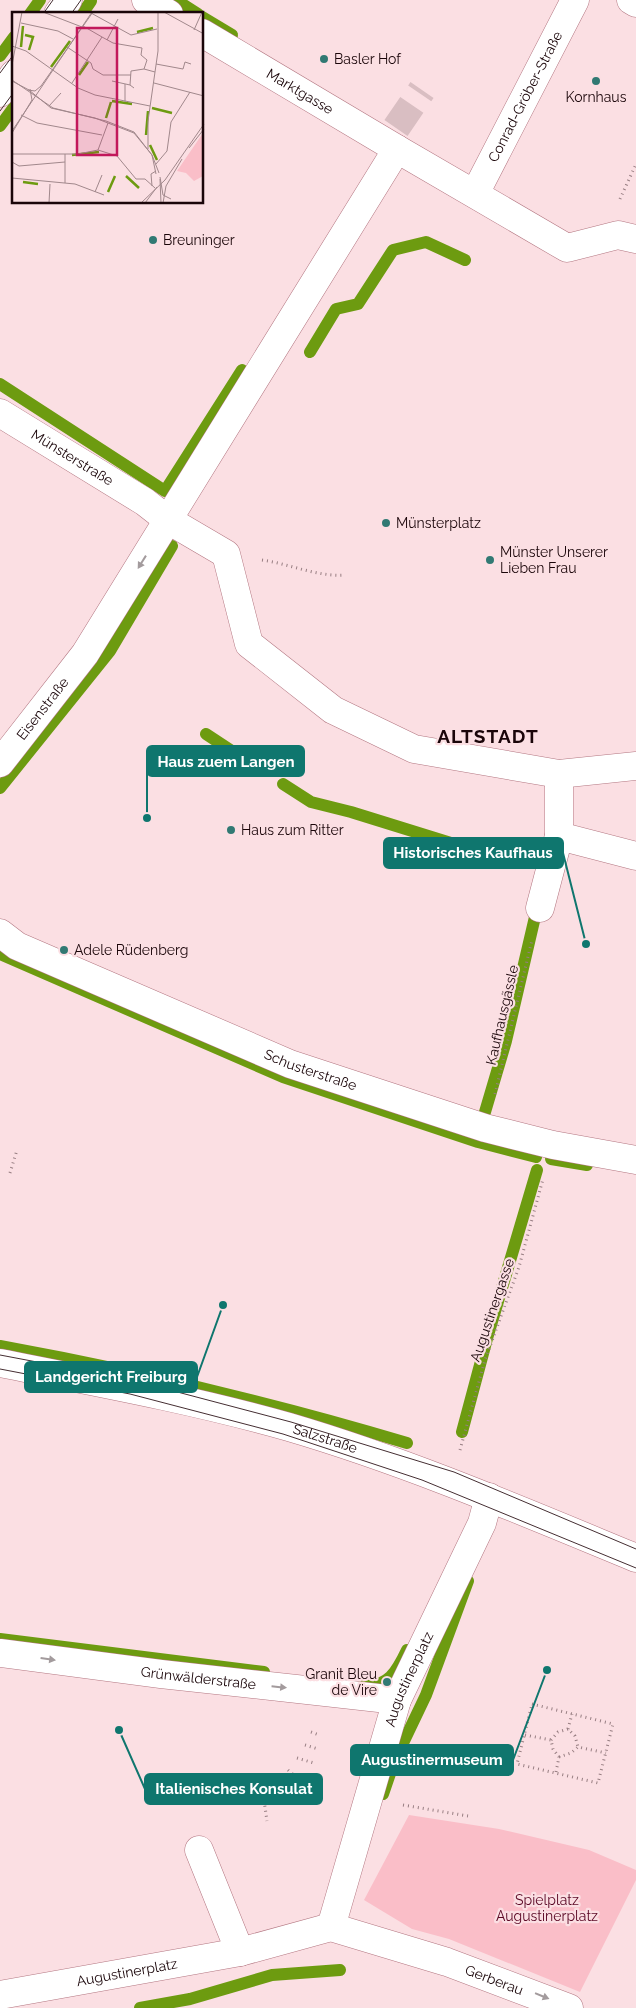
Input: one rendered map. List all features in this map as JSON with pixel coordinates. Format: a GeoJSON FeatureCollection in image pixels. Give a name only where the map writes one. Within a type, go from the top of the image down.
{"type":"FeatureCollection","features":[{"type":"Feature","properties":{"kind":"street"},"geometry":{"type":"LineString","coordinates":[[59,12],[68,0]]}},
{"type":"Feature","properties":{"kind":"street"},"geometry":{"type":"LineString","coordinates":[[146,0],[166,12]]}},
{"type":"Feature","properties":{"kind":"street","name":"Conrad-Gröber-Straße"},"geometry":{"type":"LineString","coordinates":[[473,192],[481,182],[575,0]]}},
{"type":"Feature","properties":{"kind":"street"},"geometry":{"type":"LineString","coordinates":[[631,0],[636,3]]}},
{"type":"Feature","properties":{"kind":"street","name":"Marktgasse"},"geometry":{"type":"LineString","coordinates":[[204,34],[393,140]]}},
{"type":"Feature","properties":{"kind":"street"},"geometry":{"type":"LineString","coordinates":[[0,93],[12,77]]}},
{"type":"Feature","properties":{"kind":"street"},"geometry":{"type":"LineString","coordinates":[[636,239],[618,235],[567,248],[473,192],[393,140],[168,520],[226,554],[249,644],[333,710],[414,749],[559,774],[636,766]]}},
{"type":"Feature","properties":{"kind":"street","name":"Münsterstraße"},"geometry":{"type":"LineString","coordinates":[[0,413],[145,502],[168,520]]}},
{"type":"Feature","properties":{"kind":"street","name":"Eisenstraße"},"geometry":{"type":"LineString","coordinates":[[0,763],[85,654],[168,520]]}},
{"type":"Feature","properties":{"kind":"street"},"geometry":{"type":"LineString","coordinates":[[540,908],[559,836],[559,774]]}},
{"type":"Feature","properties":{"kind":"street"},"geometry":{"type":"LineString","coordinates":[[559,836],[636,856]]}},
{"type":"Feature","properties":{"kind":"street","name":"Schusterstraße"},"geometry":{"type":"LineString","coordinates":[[0,933],[17,946],[290,1064],[485,1128],[553,1145],[636,1160]]}},
{"type":"Feature","properties":{"kind":"street","name":"Salzstraße"},"geometry":{"type":"LineString","coordinates":[[0,1363],[130,1388],[288,1427],[449,1481],[486,1510],[636,1558]]}},
{"type":"Feature","properties":{"kind":"street","name":"Augustinerplatz"},"geometry":{"type":"LineString","coordinates":[[5,1995],[240,1952],[331,1927],[397,1700],[486,1510]]}},
{"type":"Feature","properties":{"kind":"street","name":"Grünwälderstraße"},"geometry":{"type":"LineString","coordinates":[[0,1653],[161,1674],[397,1700]]}},
{"type":"Feature","properties":{"kind":"street"},"geometry":{"type":"LineString","coordinates":[[200,1850],[240,1952]]}},
{"type":"Feature","properties":{"kind":"street","name":"Gerberau"},"geometry":{"type":"LineString","coordinates":[[331,1927],[447,1962],[570,2008]]}},
{"type":"Feature","properties":{"kind":"path"},"geometry":{"type":"LineString","coordinates":[[226,554],[286,563],[325,575],[345,575]]}},
{"type":"Feature","properties":{"kind":"path","name":"Kaufhausgässle"},"geometry":{"type":"LineString","coordinates":[[485,1128],[509,1042],[513,1017],[540,908]]}},
{"type":"Feature","properties":{"kind":"path","name":"Augustinergasse"},"geometry":{"type":"LineString","coordinates":[[449,1481],[454,1472],[485,1360],[519,1267],[553,1145]]}},
{"type":"Feature","properties":{"kind":"path"},"geometry":{"type":"LineString","coordinates":[[10,1173],[17,1150]]}},
{"type":"Feature","properties":{"kind":"path"},"geometry":{"type":"LineString","coordinates":[[532,1704],[613,1724],[598,1784],[518,1764],[525,1735],[532,1704]]}},
{"type":"Feature","properties":{"kind":"path"},"geometry":{"type":"LineString","coordinates":[[568,1729],[572,1714]]}},
{"type":"Feature","properties":{"kind":"path"},"geometry":{"type":"LineString","coordinates":[[551,1740],[558,1732],[568,1729]]}},
{"type":"Feature","properties":{"kind":"path"},"geometry":{"type":"LineString","coordinates":[[568,1729],[575,1736],[578,1747]]}},
{"type":"Feature","properties":{"kind":"path"},"geometry":{"type":"LineString","coordinates":[[311,1732],[318,1735]]}},
{"type":"Feature","properties":{"kind":"path"},"geometry":{"type":"LineString","coordinates":[[525,1735],[551,1740]]}},
{"type":"Feature","properties":{"kind":"path"},"geometry":{"type":"LineString","coordinates":[[551,1740],[553,1748],[559,1757],[556,1773]]}},
{"type":"Feature","properties":{"kind":"path"},"geometry":{"type":"LineString","coordinates":[[305,1745],[318,1749]]}},
{"type":"Feature","properties":{"kind":"path"},"geometry":{"type":"LineString","coordinates":[[578,1747],[606,1753]]}},
{"type":"Feature","properties":{"kind":"path"},"geometry":{"type":"LineString","coordinates":[[559,1757],[571,1753],[578,1747]]}},
{"type":"Feature","properties":{"kind":"path"},"geometry":{"type":"LineString","coordinates":[[297,1758],[314,1763]]}},
{"type":"Feature","properties":{"kind":"path"},"geometry":{"type":"LineString","coordinates":[[288,1770],[306,1786]]}},
{"type":"Feature","properties":{"kind":"path"},"geometry":{"type":"LineString","coordinates":[[278,1781],[292,1807]]}},
{"type":"Feature","properties":{"kind":"path"},"geometry":{"type":"LineString","coordinates":[[262,1786],[267,1821]]}},
{"type":"Feature","properties":{"kind":"path"},"geometry":{"type":"LineString","coordinates":[[419,1808],[468,1816]]}},
{"type":"Feature","properties":{"kind":"green space","name":"Spielplatz Augustinerplatz"},"geometry":{"type":"Polygon","coordinates":[[[409,1815],[499,1829],[589,1850],[636,1870],[636,1880],[580,1992],[449,1939],[412,1929],[364,1900],[409,1815]]]}},
{"type":"Feature","properties":{"kind":"waterway"},"geometry":{"type":"LineString","coordinates":[[31,12],[40,0]]}},
{"type":"Feature","properties":{"kind":"waterway"},"geometry":{"type":"LineString","coordinates":[[176,0],[195,12]]}},
{"type":"Feature","properties":{"kind":"waterway"},"geometry":{"type":"LineString","coordinates":[[83,12],[91,1]]}},
{"type":"Feature","properties":{"kind":"waterway"},"geometry":{"type":"LineString","coordinates":[[204,18],[232,35]]}},
{"type":"Feature","properties":{"kind":"waterway"},"geometry":{"type":"LineString","coordinates":[[0,56],[12,40]]}},
{"type":"Feature","properties":{"kind":"waterway"},"geometry":{"type":"LineString","coordinates":[[0,126],[12,110]]}},
{"type":"Feature","properties":{"kind":"waterway"},"geometry":{"type":"LineString","coordinates":[[310,352],[336,309],[358,304],[393,250],[426,242],[465,260]]}},
{"type":"Feature","properties":{"kind":"waterway"},"geometry":{"type":"LineString","coordinates":[[0,384],[165,491],[242,370]]}},
{"type":"Feature","properties":{"kind":"waterway"},"geometry":{"type":"LineString","coordinates":[[0,788],[110,651],[172,546]]}},
{"type":"Feature","properties":{"kind":"waterway"},"geometry":{"type":"LineString","coordinates":[[206,734],[253,765]]}},
{"type":"Feature","properties":{"kind":"waterway"},"geometry":{"type":"LineString","coordinates":[[283,784],[311,802],[351,812],[496,857]]}},
{"type":"Feature","properties":{"kind":"waterway"},"geometry":{"type":"LineString","coordinates":[[485,1112],[506,1041],[538,904]]}},
{"type":"Feature","properties":{"kind":"waterway"},"geometry":{"type":"LineString","coordinates":[[0,954],[283,1077],[478,1142],[536,1157]]}},
{"type":"Feature","properties":{"kind":"waterway"},"geometry":{"type":"LineString","coordinates":[[551,1159],[587,1165]]}},
{"type":"Feature","properties":{"kind":"waterway"},"geometry":{"type":"LineString","coordinates":[[462,1432],[488,1335],[537,1170]]}},
{"type":"Feature","properties":{"kind":"waterway"},"geometry":{"type":"LineString","coordinates":[[0,1346],[103,1366],[256,1401],[407,1443]]}},
{"type":"Feature","properties":{"kind":"waterway"},"geometry":{"type":"LineString","coordinates":[[383,1794],[394,1762],[426,1695],[468,1581]]}},
{"type":"Feature","properties":{"kind":"waterway"},"geometry":{"type":"LineString","coordinates":[[0,1639],[264,1672]]}},
{"type":"Feature","properties":{"kind":"waterway"},"geometry":{"type":"LineString","coordinates":[[363,1685],[379,1684],[385,1681],[395,1671],[407,1650]]}},
{"type":"Feature","properties":{"kind":"waterway"},"geometry":{"type":"LineString","coordinates":[[140,2008],[190,1999],[272,1975],[340,1970]]}},
{"type":"Feature","properties":{"kind":"tunnel"},"geometry":{"type":"LineString","coordinates":[[396,128],[422,90]]}},
{"type":"Feature","properties":{"kind":"tram line"},"geometry":{"type":"LineString","coordinates":[[44,12],[53,0]]}},
{"type":"Feature","properties":{"kind":"tram line"},"geometry":{"type":"LineString","coordinates":[[72,12],[81,0]]}},
{"type":"Feature","properties":{"kind":"tram line"},"geometry":{"type":"LineString","coordinates":[[0,73],[12,57]]}},
{"type":"Feature","properties":{"kind":"tram line"},"geometry":{"type":"LineString","coordinates":[[0,111],[12,95]]}},
{"type":"Feature","properties":{"kind":"tram line"},"geometry":{"type":"LineString","coordinates":[[0,1355],[132,1380],[291,1422],[454,1472],[636,1549]]}},
{"type":"Feature","properties":{"kind":"tram line"},"geometry":{"type":"LineString","coordinates":[[0,1369],[130,1394],[283,1434],[422,1480],[636,1568]]}},
{"type":"Feature","properties":{"kind":"place","name":"Basler Hof"},"geometry":{"type":"Point","coordinates":[324,59]}},
{"type":"Feature","properties":{"kind":"place","name":"Kornhaus"},"geometry":{"type":"Point","coordinates":[596,81]}},
{"type":"Feature","properties":{"kind":"place","name":"Breuninger"},"geometry":{"type":"Point","coordinates":[153,240]}},
{"type":"Feature","properties":{"kind":"place","name":"Münsterplatz"},"geometry":{"type":"Point","coordinates":[386,523]}},
{"type":"Feature","properties":{"kind":"place","name":"Münster Unserer Lieben Frau"},"geometry":{"type":"Point","coordinates":[490,560]}},
{"type":"Feature","properties":{"kind":"place","name":"Haus zuem Langen"},"geometry":{"type":"Point","coordinates":[147,818]}},
{"type":"Feature","properties":{"kind":"place","name":"Haus zum Ritter"},"geometry":{"type":"Point","coordinates":[231,830]}},
{"type":"Feature","properties":{"kind":"place","name":"Historisches Kaufhaus"},"geometry":{"type":"Point","coordinates":[586,944]}},
{"type":"Feature","properties":{"kind":"place","name":"Adele Rüdenberg"},"geometry":{"type":"Point","coordinates":[64,950]}},
{"type":"Feature","properties":{"kind":"place","name":"Landgericht Freiburg"},"geometry":{"type":"Point","coordinates":[223,1305]}},
{"type":"Feature","properties":{"kind":"place","name":"Augustinermuseum"},"geometry":{"type":"Point","coordinates":[547,1670]}},
{"type":"Feature","properties":{"kind":"place","name":"Granit Bleu de Vire"},"geometry":{"type":"Point","coordinates":[387,1682]}},
{"type":"Feature","properties":{"kind":"place","name":"Italienisches Konsulat"},"geometry":{"type":"Point","coordinates":[119,1730]}},
{"type":"Feature","properties":{"kind":"district","name":"ALTSTADT"},"geometry":{"type":"Point","coordinates":[488,736]}}]}
